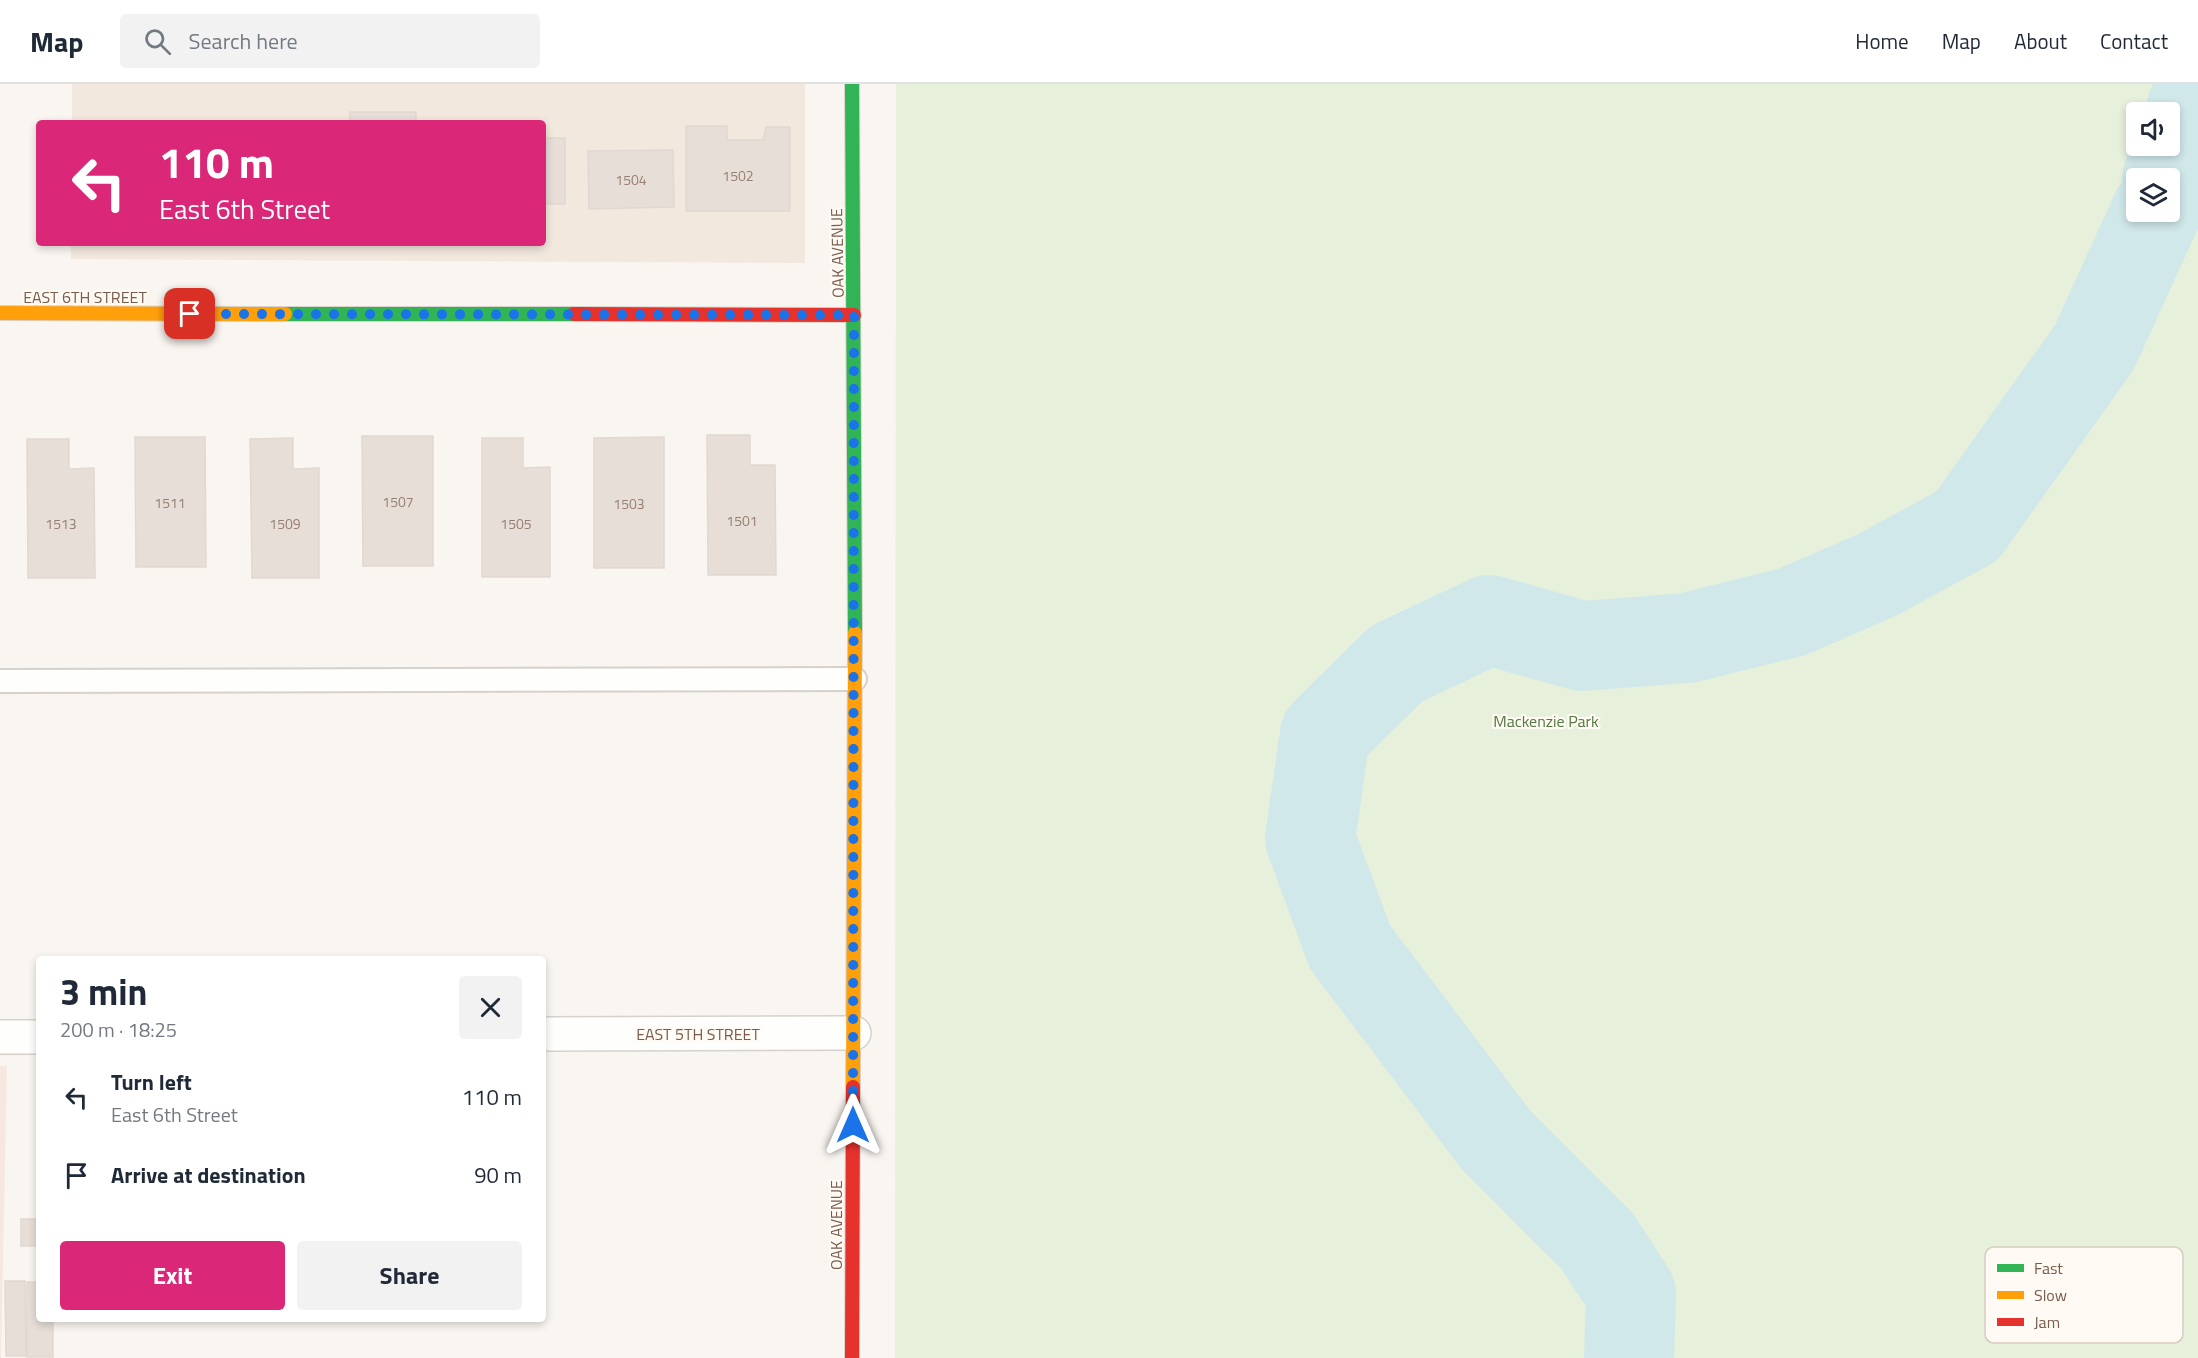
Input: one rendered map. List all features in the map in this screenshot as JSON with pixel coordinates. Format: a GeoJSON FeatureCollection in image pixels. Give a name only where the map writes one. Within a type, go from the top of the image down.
{"type":"FeatureCollection","features":[{"type":"Feature","properties":{"kind":"street","name":"OAK AVENUE"},"geometry":{"type":"LineString","coordinates":[[852,84],[855,679],[852,1358]]}},
{"type":"Feature","properties":{"kind":"street","name":"EAST 6TH STREET"},"geometry":{"type":"LineString","coordinates":[[0,314],[854,315]]}},
{"type":"Feature","properties":{"kind":"street","name":"EAST 5TH STREET"},"geometry":{"type":"LineString","coordinates":[[546,1034],[854,1033]]}},
{"type":"Feature","properties":{"kind":"street"},"geometry":{"type":"LineString","coordinates":[[0,1037],[36,1037]]}},
{"type":"Feature","properties":{"kind":"lane"},"geometry":{"type":"LineString","coordinates":[[0,681],[855,679]]}},
{"type":"Feature","properties":{"kind":"shaded area"},"geometry":{"type":"Polygon","coordinates":[[[72,84],[805,84],[805,263],[71,259],[71,246],[546,246],[546,120],[72,120],[72,84]]]}},
{"type":"Feature","properties":{"kind":"shaded area"},"geometry":{"type":"Polygon","coordinates":[[[0,1066],[7,1066],[1,1358],[0,1358],[0,1066]]]}},
{"type":"Feature","properties":{"kind":"green space","name":"Mackenzie Park"},"geometry":{"type":"Polygon","coordinates":[[[896,84],[2198,84],[2198,1358],[895,1358],[896,84]]]}},
{"type":"Feature","properties":{"kind":"building"},"geometry":{"type":"Polygon","coordinates":[[[350,112],[416,112],[416,120],[350,120],[350,112]]]}},
{"type":"Feature","properties":{"kind":"building"},"geometry":{"type":"Polygon","coordinates":[[[686,126],[727,126],[727,140],[763,140],[766,127],[790,127],[790,211],[686,211],[686,126]]]}},
{"type":"Feature","properties":{"kind":"building"},"geometry":{"type":"Polygon","coordinates":[[[546,138],[565,138],[565,204],[546,204],[546,138]]]}},
{"type":"Feature","properties":{"kind":"building"},"geometry":{"type":"Polygon","coordinates":[[[673,150],[674,207],[589,209],[588,151],[673,150]]]}},
{"type":"Feature","properties":{"kind":"building"},"geometry":{"type":"Polygon","coordinates":[[[707,435],[750,435],[750,465],[775,465],[776,575],[708,575],[707,435]]]}},
{"type":"Feature","properties":{"kind":"building"},"geometry":{"type":"Polygon","coordinates":[[[362,436],[433,436],[433,566],[363,566],[362,436]]]}},
{"type":"Feature","properties":{"kind":"building"},"geometry":{"type":"Polygon","coordinates":[[[135,437],[205,437],[206,567],[136,567],[135,437]]]}},
{"type":"Feature","properties":{"kind":"building"},"geometry":{"type":"Polygon","coordinates":[[[664,437],[664,568],[594,568],[594,438],[664,437]]]}},
{"type":"Feature","properties":{"kind":"building"},"geometry":{"type":"Polygon","coordinates":[[[293,438],[293,469],[319,468],[319,578],[252,578],[250,439],[293,438]]]}},
{"type":"Feature","properties":{"kind":"building"},"geometry":{"type":"Polygon","coordinates":[[[482,438],[523,438],[523,468],[550,467],[550,577],[482,577],[482,438]]]}},
{"type":"Feature","properties":{"kind":"building"},"geometry":{"type":"Polygon","coordinates":[[[27,439],[69,439],[69,469],[94,468],[95,578],[28,578],[27,439]]]}},
{"type":"Feature","properties":{"kind":"building"},"geometry":{"type":"Polygon","coordinates":[[[21,1219],[36,1219],[36,1246],[21,1246],[21,1219]]]}},
{"type":"Feature","properties":{"kind":"building"},"geometry":{"type":"Polygon","coordinates":[[[5,1281],[25,1281],[26,1356],[6,1356],[5,1281]]]}},
{"type":"Feature","properties":{"kind":"building"},"geometry":{"type":"Polygon","coordinates":[[[27,1282],[36,1282],[36,1322],[53,1322],[53,1357],[27,1357],[27,1282]]]}},
{"type":"Feature","properties":{"kind":"waterway"},"geometry":{"type":"LineString","coordinates":[[2171,168],[2198,91]]}},
{"type":"Feature","properties":{"kind":"waterway"},"geometry":{"type":"LineString","coordinates":[[1629,1358],[1631,1293],[1597,1241],[1496,1140],[1350,947],[1310,839],[1325,734],[1396,664],[1489,620],[1582,646],[1687,638],[1792,612],[1877,575],[1967,526],[2094,348],[2151,222]]}},
{"type":"Feature","properties":{"kind":"traffic: fast"},"geometry":{"type":"LineString","coordinates":[[852,84],[855,633]]}},
{"type":"Feature","properties":{"kind":"traffic: fast"},"geometry":{"type":"LineString","coordinates":[[285,314],[574,314]]}},
{"type":"Feature","properties":{"kind":"traffic: slow"},"geometry":{"type":"LineString","coordinates":[[0,313],[285,314]]}},
{"type":"Feature","properties":{"kind":"traffic: slow"},"geometry":{"type":"LineString","coordinates":[[853,1087],[855,633]]}},
{"type":"Feature","properties":{"kind":"traffic: jam"},"geometry":{"type":"LineString","coordinates":[[574,314],[854,315]]}},
{"type":"Feature","properties":{"kind":"traffic: jam"},"geometry":{"type":"LineString","coordinates":[[852,1358],[853,1087]]}},
{"type":"Feature","properties":{"kind":"route"},"geometry":{"type":"LineString","coordinates":[[190,314],[854,315],[853,1125]]}}]}
